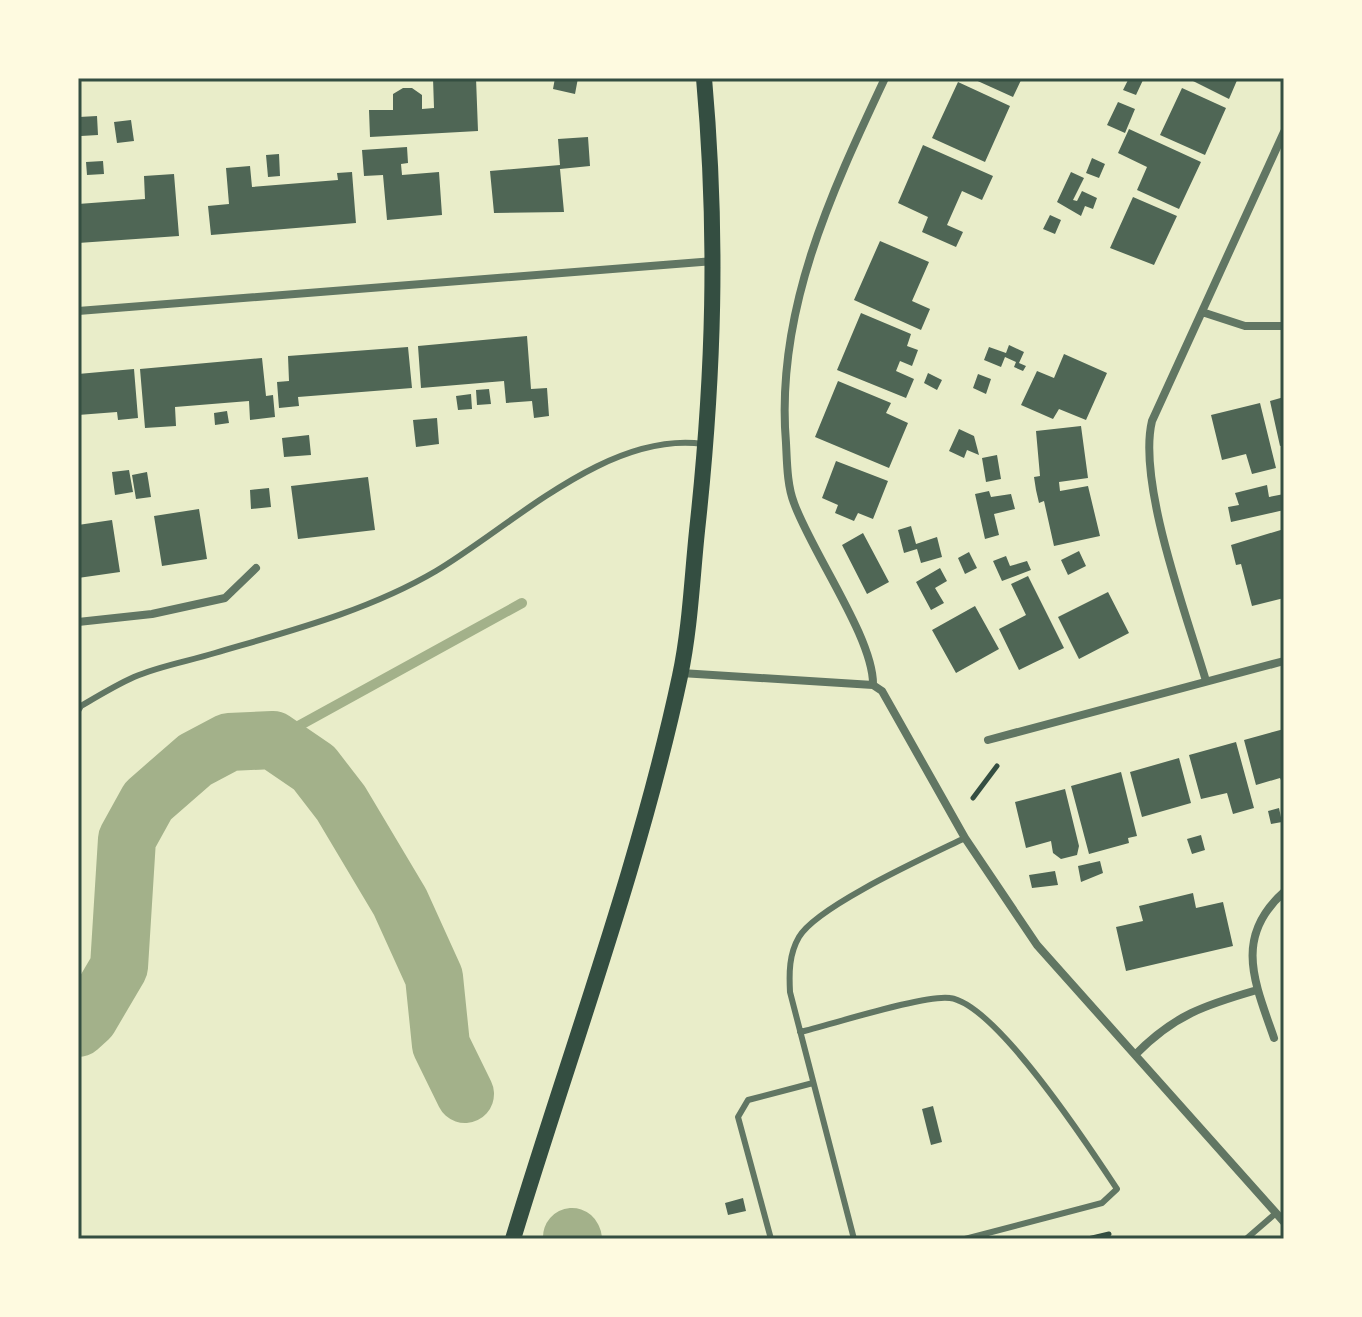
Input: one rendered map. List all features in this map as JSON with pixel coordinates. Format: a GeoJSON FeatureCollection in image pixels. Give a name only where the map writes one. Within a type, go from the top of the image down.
{"type":"FeatureCollection","features":[{"type":"Feature","properties":{"kind":"main road"},"geometry":{"type":"LineString","coordinates":[[513,1239],[597,972],[681,673],[707,444],[715,261],[704,78]]}},
{"type":"Feature","properties":{"kind":"street"},"geometry":{"type":"LineString","coordinates":[[885,78],[837,184],[796,302],[784,423],[792,500],[870,655],[873,685],[888,700],[965,838],[1037,945],[1284,1222]]}},
{"type":"Feature","properties":{"kind":"street"},"geometry":{"type":"LineString","coordinates":[[1206,681],[1157,508],[1147,441],[1152,421],[1284,132]]}},
{"type":"Feature","properties":{"kind":"street"},"geometry":{"type":"LineString","coordinates":[[78,311],[715,261]]}},
{"type":"Feature","properties":{"kind":"street"},"geometry":{"type":"LineString","coordinates":[[1202,312],[1245,326],[1284,326]]}},
{"type":"Feature","properties":{"kind":"street"},"geometry":{"type":"LineString","coordinates":[[78,622],[152,614],[225,598],[256,568]]}},
{"type":"Feature","properties":{"kind":"street"},"geometry":{"type":"LineString","coordinates":[[988,740],[1284,661]]}},
{"type":"Feature","properties":{"kind":"street"},"geometry":{"type":"LineString","coordinates":[[681,673],[873,685]]}},
{"type":"Feature","properties":{"kind":"street"},"geometry":{"type":"LineString","coordinates":[[1274,1038],[1257,990],[1251,957],[1257,927],[1270,904],[1284,892]]}},
{"type":"Feature","properties":{"kind":"street"},"geometry":{"type":"LineString","coordinates":[[1135,1055],[1160,1030],[1181,1015],[1257,990]]}},
{"type":"Feature","properties":{"kind":"lane"},"geometry":{"type":"LineString","coordinates":[[78,711],[81,706],[135,676],[307,627],[380,599],[434,571],[581,475],[628,454],[664,441],[707,444]]}},
{"type":"Feature","properties":{"kind":"lane"},"geometry":{"type":"LineString","coordinates":[[854,1239],[800,1032],[789,977],[791,955],[810,923],[827,911],[965,838]]}},
{"type":"Feature","properties":{"kind":"lane"},"geometry":{"type":"LineString","coordinates":[[800,1032],[942,997],[969,1004],[1022,1058],[1117,1189],[1102,1203],[965,1239]]}},
{"type":"Feature","properties":{"kind":"lane"},"geometry":{"type":"LineString","coordinates":[[771,1239],[738,1117],[748,1100],[813,1083]]}},
{"type":"Feature","properties":{"kind":"lane"},"geometry":{"type":"LineString","coordinates":[[1246,1239],[1276,1213]]}},
{"type":"Feature","properties":{"kind":"path"},"geometry":{"type":"LineString","coordinates":[[973,798],[997,766]]}},
{"type":"Feature","properties":{"kind":"path"},"geometry":{"type":"LineString","coordinates":[[1088,1239],[1109,1234]]}},
{"type":"Feature","properties":{"kind":"building"},"geometry":{"type":"Polygon","coordinates":[[[433,78],[476,78],[478,131],[370,137],[369,110],[393,110],[393,94],[403,88],[412,88],[422,95],[422,109],[434,108],[433,78]]]}},
{"type":"Feature","properties":{"kind":"building"},"geometry":{"type":"Polygon","coordinates":[[[555,78],[578,78],[575,94],[553,89],[555,78]]]}},
{"type":"Feature","properties":{"kind":"building"},"geometry":{"type":"Polygon","coordinates":[[[971,78],[1022,78],[1013,97],[971,78]]]}},
{"type":"Feature","properties":{"kind":"building"},"geometry":{"type":"Polygon","coordinates":[[[1129,78],[1143,80],[1136,95],[1123,90],[1129,78]]]}},
{"type":"Feature","properties":{"kind":"building"},"geometry":{"type":"Polygon","coordinates":[[[1187,78],[1238,78],[1229,99],[1187,78]]]}},
{"type":"Feature","properties":{"kind":"building"},"geometry":{"type":"Polygon","coordinates":[[[958,82],[1010,106],[985,162],[932,138],[958,82]]]}},
{"type":"Feature","properties":{"kind":"building"},"geometry":{"type":"Polygon","coordinates":[[[1182,88],[1226,108],[1205,155],[1160,135],[1182,88]]]}},
{"type":"Feature","properties":{"kind":"building"},"geometry":{"type":"Polygon","coordinates":[[[1118,102],[1135,109],[1125,133],[1107,125],[1118,102]]]}},
{"type":"Feature","properties":{"kind":"building"},"geometry":{"type":"Polygon","coordinates":[[[97,116],[98,135],[81,136],[79,117],[97,116]]]}},
{"type":"Feature","properties":{"kind":"building"},"geometry":{"type":"Polygon","coordinates":[[[131,120],[134,141],[117,143],[114,122],[131,120]]]}},
{"type":"Feature","properties":{"kind":"building"},"geometry":{"type":"Polygon","coordinates":[[[1129,129],[1201,162],[1179,209],[1137,190],[1147,167],[1118,153],[1129,129]]]}},
{"type":"Feature","properties":{"kind":"building"},"geometry":{"type":"Polygon","coordinates":[[[588,137],[590,166],[560,169],[564,212],[494,213],[490,171],[560,165],[558,139],[588,137]]]}},
{"type":"Feature","properties":{"kind":"building"},"geometry":{"type":"Polygon","coordinates":[[[923,145],[993,176],[982,200],[962,191],[947,225],[963,232],[956,247],[922,232],[928,217],[898,203],[923,145]]]}},
{"type":"Feature","properties":{"kind":"building"},"geometry":{"type":"Polygon","coordinates":[[[407,147],[408,163],[401,164],[402,175],[439,172],[442,215],[387,220],[383,175],[364,176],[362,150],[407,147]]]}},
{"type":"Feature","properties":{"kind":"building"},"geometry":{"type":"Polygon","coordinates":[[[279,154],[280,176],[268,177],[266,155],[279,154]]]}},
{"type":"Feature","properties":{"kind":"building"},"geometry":{"type":"Polygon","coordinates":[[[1092,158],[1105,164],[1099,178],[1086,173],[1092,158]]]}},
{"type":"Feature","properties":{"kind":"building"},"geometry":{"type":"Polygon","coordinates":[[[103,161],[104,174],[87,175],[86,162],[103,161]]]}},
{"type":"Feature","properties":{"kind":"building"},"geometry":{"type":"Polygon","coordinates":[[[250,166],[252,187],[338,180],[337,173],[352,172],[356,223],[211,235],[208,206],[229,204],[226,168],[250,166]]]}},
{"type":"Feature","properties":{"kind":"building"},"geometry":{"type":"Polygon","coordinates":[[[1071,172],[1084,178],[1073,200],[1077,201],[1082,191],[1097,198],[1093,209],[1085,206],[1081,216],[1057,202],[1071,172]]]}},
{"type":"Feature","properties":{"kind":"building"},"geometry":{"type":"Polygon","coordinates":[[[174,174],[179,236],[78,243],[78,204],[145,199],[144,176],[174,174]]]}},
{"type":"Feature","properties":{"kind":"building"},"geometry":{"type":"Polygon","coordinates":[[[1133,197],[1177,216],[1154,265],[1110,248],[1133,197]]]}},
{"type":"Feature","properties":{"kind":"building"},"geometry":{"type":"Polygon","coordinates":[[[1050,215],[1061,220],[1055,234],[1043,229],[1050,215]]]}},
{"type":"Feature","properties":{"kind":"building"},"geometry":{"type":"Polygon","coordinates":[[[880,241],[929,262],[912,301],[930,309],[921,330],[854,300],[880,241]]]}},
{"type":"Feature","properties":{"kind":"building"},"geometry":{"type":"Polygon","coordinates":[[[861,313],[911,334],[907,346],[918,350],[912,366],[900,361],[896,371],[914,379],[906,398],[837,370],[861,313]]]}},
{"type":"Feature","properties":{"kind":"building"},"geometry":{"type":"Polygon","coordinates":[[[527,336],[531,389],[547,388],[549,416],[534,418],[532,401],[506,403],[504,381],[421,388],[418,346],[527,336]]]}},
{"type":"Feature","properties":{"kind":"building"},"geometry":{"type":"Polygon","coordinates":[[[1009,345],[1024,352],[1019,363],[1026,366],[1023,371],[1014,367],[1016,362],[1005,357],[1001,367],[984,360],[989,347],[1006,353],[1009,345]]]}},
{"type":"Feature","properties":{"kind":"building"},"geometry":{"type":"Polygon","coordinates":[[[408,347],[412,388],[298,397],[299,406],[279,408],[277,382],[289,381],[288,356],[408,347]]]}},
{"type":"Feature","properties":{"kind":"building"},"geometry":{"type":"Polygon","coordinates":[[[1064,354],[1107,373],[1086,420],[1059,409],[1053,419],[1021,405],[1037,371],[1054,378],[1064,354]]]}},
{"type":"Feature","properties":{"kind":"building"},"geometry":{"type":"Polygon","coordinates":[[[262,358],[266,396],[273,395],[275,417],[250,420],[249,401],[175,407],[176,426],[145,428],[140,369],[262,358]]]}},
{"type":"Feature","properties":{"kind":"building"},"geometry":{"type":"Polygon","coordinates":[[[134,369],[138,418],[118,420],[117,412],[78,415],[78,374],[134,369]]]}},
{"type":"Feature","properties":{"kind":"building"},"geometry":{"type":"Polygon","coordinates":[[[928,373],[942,380],[937,390],[924,383],[928,373]]]}},
{"type":"Feature","properties":{"kind":"building"},"geometry":{"type":"Polygon","coordinates":[[[978,374],[991,379],[986,394],[973,388],[978,374]]]}},
{"type":"Feature","properties":{"kind":"building"},"geometry":{"type":"Polygon","coordinates":[[[838,381],[891,403],[886,413],[908,423],[889,468],[815,437],[838,381]]]}},
{"type":"Feature","properties":{"kind":"building"},"geometry":{"type":"Polygon","coordinates":[[[489,389],[491,404],[477,405],[476,390],[489,389]]]}},
{"type":"Feature","properties":{"kind":"building"},"geometry":{"type":"Polygon","coordinates":[[[471,394],[472,409],[458,410],[456,396],[471,394]]]}},
{"type":"Feature","properties":{"kind":"building"},"geometry":{"type":"Polygon","coordinates":[[[1284,397],[1284,445],[1280,446],[1270,401],[1284,397]]]}},
{"type":"Feature","properties":{"kind":"building"},"geometry":{"type":"Polygon","coordinates":[[[1260,403],[1276,468],[1252,474],[1246,454],[1222,460],[1211,415],[1260,403]]]}},
{"type":"Feature","properties":{"kind":"building"},"geometry":{"type":"Polygon","coordinates":[[[227,411],[229,423],[215,425],[214,413],[227,411]]]}},
{"type":"Feature","properties":{"kind":"building"},"geometry":{"type":"Polygon","coordinates":[[[437,418],[439,444],[416,447],[413,420],[437,418]]]}},
{"type":"Feature","properties":{"kind":"building"},"geometry":{"type":"Polygon","coordinates":[[[1081,426],[1088,478],[1059,482],[1060,491],[1088,486],[1100,536],[1054,546],[1044,501],[1039,503],[1036,490],[1034,477],[1040,476],[1036,431],[1081,426]]]}},
{"type":"Feature","properties":{"kind":"building"},"geometry":{"type":"Polygon","coordinates":[[[959,429],[974,436],[979,455],[967,450],[964,458],[949,451],[959,429]]]}},
{"type":"Feature","properties":{"kind":"building"},"geometry":{"type":"Polygon","coordinates":[[[309,435],[311,455],[284,457],[282,438],[309,435]]]}},
{"type":"Feature","properties":{"kind":"building"},"geometry":{"type":"Polygon","coordinates":[[[997,455],[1001,479],[986,482],[982,458],[997,455]]]}},
{"type":"Feature","properties":{"kind":"building"},"geometry":{"type":"Polygon","coordinates":[[[836,461],[888,481],[873,519],[858,513],[854,521],[835,513],[838,505],[822,498],[836,461]]]}},
{"type":"Feature","properties":{"kind":"building"},"geometry":{"type":"Polygon","coordinates":[[[129,470],[133,492],[115,495],[112,472],[129,470]]]}},
{"type":"Feature","properties":{"kind":"building"},"geometry":{"type":"Polygon","coordinates":[[[147,472],[151,497],[136,499],[132,475],[147,472]]]}},
{"type":"Feature","properties":{"kind":"building"},"geometry":{"type":"Polygon","coordinates":[[[368,477],[375,530],[298,539],[291,486],[368,477]]]}},
{"type":"Feature","properties":{"kind":"building"},"geometry":{"type":"Polygon","coordinates":[[[1267,485],[1269,497],[1284,494],[1284,510],[1231,522],[1228,507],[1239,505],[1235,493],[1267,485]]]}},
{"type":"Feature","properties":{"kind":"building"},"geometry":{"type":"Polygon","coordinates":[[[269,488],[271,507],[251,509],[250,490],[269,488]]]}},
{"type":"Feature","properties":{"kind":"building"},"geometry":{"type":"Polygon","coordinates":[[[989,491],[991,497],[1011,494],[1015,509],[994,514],[999,535],[985,539],[975,494],[989,491]]]}},
{"type":"Feature","properties":{"kind":"building"},"geometry":{"type":"Polygon","coordinates":[[[199,509],[207,559],[162,566],[154,516],[199,509]]]}},
{"type":"Feature","properties":{"kind":"building"},"geometry":{"type":"Polygon","coordinates":[[[112,520],[120,572],[78,578],[78,525],[112,520]]]}},
{"type":"Feature","properties":{"kind":"building"},"geometry":{"type":"Polygon","coordinates":[[[911,526],[916,544],[937,537],[942,557],[921,563],[917,549],[904,553],[898,530],[911,526]]]}},
{"type":"Feature","properties":{"kind":"building"},"geometry":{"type":"Polygon","coordinates":[[[1284,529],[1284,598],[1252,606],[1241,564],[1236,565],[1231,545],[1284,529]]]}},
{"type":"Feature","properties":{"kind":"building"},"geometry":{"type":"Polygon","coordinates":[[[863,533],[889,582],[867,594],[842,545],[863,533]]]}},
{"type":"Feature","properties":{"kind":"building"},"geometry":{"type":"Polygon","coordinates":[[[1079,551],[1086,566],[1068,575],[1061,560],[1079,551]]]}},
{"type":"Feature","properties":{"kind":"building"},"geometry":{"type":"Polygon","coordinates":[[[969,552],[977,568],[965,574],[958,558],[969,552]]]}},
{"type":"Feature","properties":{"kind":"building"},"geometry":{"type":"Polygon","coordinates":[[[1006,556],[1010,566],[1027,561],[1031,570],[1002,581],[993,561],[1006,556]]]}},
{"type":"Feature","properties":{"kind":"building"},"geometry":{"type":"Polygon","coordinates":[[[940,568],[947,581],[935,588],[944,603],[931,610],[916,582],[940,568]]]}},
{"type":"Feature","properties":{"kind":"building"},"geometry":{"type":"Polygon","coordinates":[[[1028,576],[1064,648],[1019,670],[999,629],[1026,615],[1011,584],[1028,576]]]}},
{"type":"Feature","properties":{"kind":"building"},"geometry":{"type":"Polygon","coordinates":[[[1108,592],[1129,633],[1079,659],[1058,617],[1108,592]]]}},
{"type":"Feature","properties":{"kind":"building"},"geometry":{"type":"Polygon","coordinates":[[[975,606],[999,649],[956,673],[932,630],[975,606]]]}},
{"type":"Feature","properties":{"kind":"building"},"geometry":{"type":"Polygon","coordinates":[[[1284,729],[1284,786],[1280,778],[1256,785],[1244,740],[1284,729]]]}},
{"type":"Feature","properties":{"kind":"building"},"geometry":{"type":"Polygon","coordinates":[[[1236,742],[1254,808],[1233,814],[1227,793],[1201,799],[1189,755],[1236,742]]]}},
{"type":"Feature","properties":{"kind":"building"},"geometry":{"type":"Polygon","coordinates":[[[1179,758],[1191,803],[1142,817],[1130,772],[1179,758]]]}},
{"type":"Feature","properties":{"kind":"building"},"geometry":{"type":"Polygon","coordinates":[[[1121,772],[1137,836],[1128,838],[1129,843],[1089,854],[1071,786],[1121,772]]]}},
{"type":"Feature","properties":{"kind":"building"},"geometry":{"type":"Polygon","coordinates":[[[1065,789],[1079,846],[1077,855],[1061,859],[1053,853],[1051,841],[1026,848],[1015,802],[1065,789]]]}},
{"type":"Feature","properties":{"kind":"building"},"geometry":{"type":"Polygon","coordinates":[[[1279,808],[1282,822],[1271,824],[1268,811],[1279,808]]]}},
{"type":"Feature","properties":{"kind":"building"},"geometry":{"type":"Polygon","coordinates":[[[1201,835],[1205,850],[1192,854],[1187,839],[1201,835]]]}},
{"type":"Feature","properties":{"kind":"building"},"geometry":{"type":"Polygon","coordinates":[[[1100,861],[1103,873],[1081,882],[1078,866],[1100,861]]]}},
{"type":"Feature","properties":{"kind":"building"},"geometry":{"type":"Polygon","coordinates":[[[1055,871],[1058,885],[1032,888],[1029,875],[1055,871]]]}},
{"type":"Feature","properties":{"kind":"building"},"geometry":{"type":"Polygon","coordinates":[[[1193,893],[1196,908],[1223,902],[1233,946],[1126,971],[1116,927],[1143,921],[1139,906],[1193,893]]]}},
{"type":"Feature","properties":{"kind":"building"},"geometry":{"type":"Polygon","coordinates":[[[933,1106],[942,1142],[931,1145],[922,1109],[933,1106]]]}},
{"type":"Feature","properties":{"kind":"building"},"geometry":{"type":"Polygon","coordinates":[[[743,1198],[746,1211],[728,1215],[725,1203],[743,1198]]]}},
{"type":"Feature","properties":{"kind":"waterway"},"geometry":{"type":"LineString","coordinates":[[273,740],[522,603]]}},
{"type":"Feature","properties":{"kind":"waterway"},"geometry":{"type":"LineString","coordinates":[[78,1028],[89,1018],[119,967],[127,839],[148,801],[195,760],[229,742],[273,740],[314,768],[341,803],[400,902],[434,977],[441,1045],[465,1094]]}}]}
